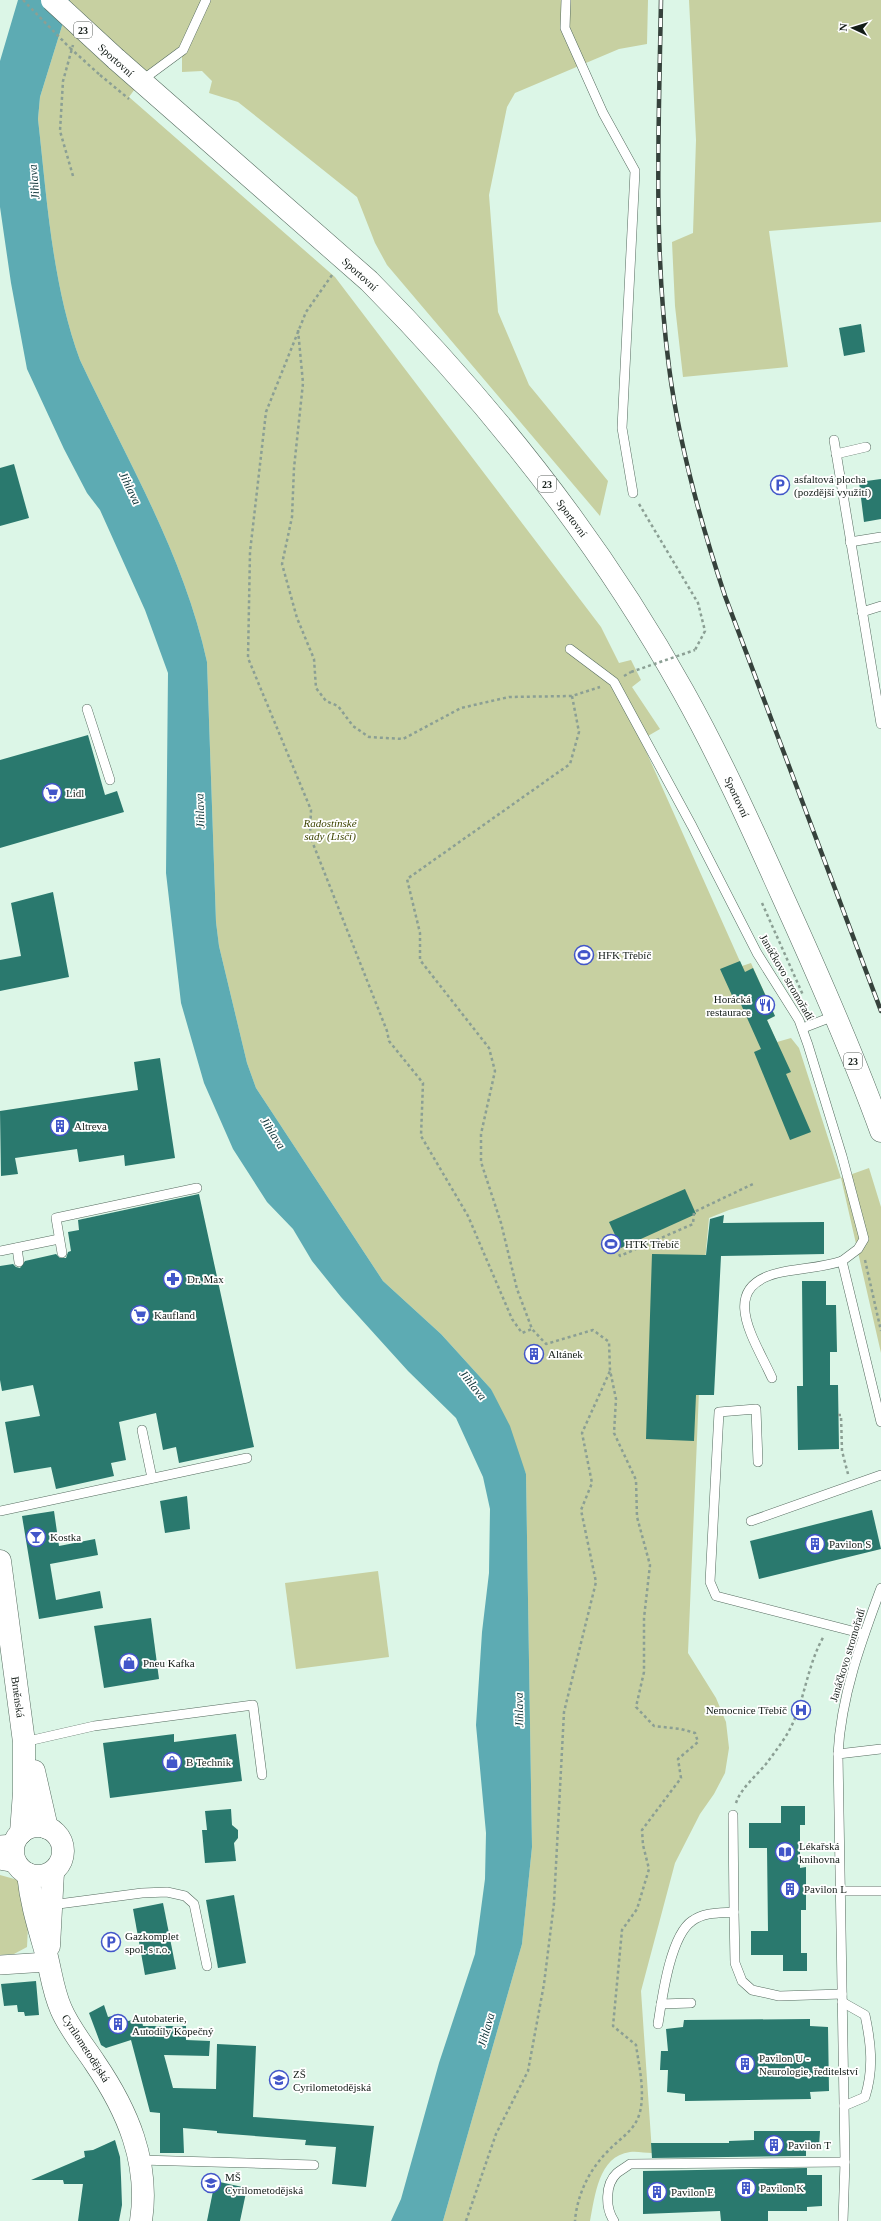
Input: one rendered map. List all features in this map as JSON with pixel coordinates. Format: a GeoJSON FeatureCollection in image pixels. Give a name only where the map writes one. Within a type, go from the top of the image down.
{"type":"FeatureCollection","features":[{"type":"Feature","properties":{"kind":"main road","name":"Sportovní"},"geometry":{"type":"LineString","coordinates":[[52,0],[140,82],[369,281],[466,383],[504,428],[554,493],[612,574],[699,720],[748,820],[809,953],[825,1019],[876,1115],[881,1131]]}},
{"type":"Feature","properties":{"kind":"main road"},"geometry":{"type":"LineString","coordinates":[[876,1115],[881,1146]]}},
{"type":"Feature","properties":{"kind":"main road","name":"Brněnská"},"geometry":{"type":"LineString","coordinates":[[0,1561],[24,1742],[24,1792],[13,1853]]}},
{"type":"Feature","properties":{"kind":"main road"},"geometry":{"type":"LineString","coordinates":[[24,1742],[31,1756],[38,1796],[47,1828]]}},
{"type":"Feature","properties":{"kind":"main road"},"geometry":{"type":"LineString","coordinates":[[32,1827],[47,1828],[60,1838],[63,1846],[61,1862],[53,1872],[42,1876],[13,1853],[32,1827]]}},
{"type":"Feature","properties":{"kind":"main road","name":"Cyrilometodějská"},"geometry":{"type":"LineString","coordinates":[[13,1853],[47,1958],[60,2008],[123,2110],[140,2160],[143,2194],[141,2221]]}},
{"type":"Feature","properties":{"kind":"main road"},"geometry":{"type":"LineString","coordinates":[[47,1958],[50,1943],[50,1905],[53,1872]]}},
{"type":"Feature","properties":{"kind":"street"},"geometry":{"type":"LineString","coordinates":[[0,1965],[47,1958]]}},
{"type":"Feature","properties":{"kind":"lane"},"geometry":{"type":"LineString","coordinates":[[140,82],[183,50],[206,0]]}},
{"type":"Feature","properties":{"kind":"lane"},"geometry":{"type":"LineString","coordinates":[[566,0],[565,28],[602,113],[635,171],[622,428],[633,493]]}},
{"type":"Feature","properties":{"kind":"lane"},"geometry":{"type":"LineString","coordinates":[[834,440],[881,724]]}},
{"type":"Feature","properties":{"kind":"lane"},"geometry":{"type":"LineString","coordinates":[[836,454],[866,447]]}},
{"type":"Feature","properties":{"kind":"lane"},"geometry":{"type":"LineString","coordinates":[[850,542],[881,537]]}},
{"type":"Feature","properties":{"kind":"lane"},"geometry":{"type":"LineString","coordinates":[[862,612],[881,606]]}},
{"type":"Feature","properties":{"kind":"lane","name":"Janáčkovo stromořadí"},"geometry":{"type":"LineString","coordinates":[[570,649],[614,682],[692,826],[757,953],[803,1028],[838,1157],[864,1239]]}},
{"type":"Feature","properties":{"kind":"lane"},"geometry":{"type":"LineString","coordinates":[[87,709],[110,780]]}},
{"type":"Feature","properties":{"kind":"lane"},"geometry":{"type":"LineString","coordinates":[[803,1028],[825,1019]]}},
{"type":"Feature","properties":{"kind":"lane"},"geometry":{"type":"LineString","coordinates":[[62,1253],[56,1218],[197,1188]]}},
{"type":"Feature","properties":{"kind":"lane"},"geometry":{"type":"LineString","coordinates":[[0,1251],[59,1239]]}},
{"type":"Feature","properties":{"kind":"lane"},"geometry":{"type":"LineString","coordinates":[[772,1378],[747,1321],[744,1305],[747,1292],[754,1283],[771,1276],[818,1268],[842,1261],[858,1249],[864,1239]]}},
{"type":"Feature","properties":{"kind":"lane"},"geometry":{"type":"LineString","coordinates":[[17,1248],[20,1262]]}},
{"type":"Feature","properties":{"kind":"lane"},"geometry":{"type":"LineString","coordinates":[[842,1261],[881,1422]]}},
{"type":"Feature","properties":{"kind":"lane"},"geometry":{"type":"LineString","coordinates":[[758,1462],[756,1409],[719,1412],[710,1582],[716,1596],[864,1634]]}},
{"type":"Feature","properties":{"kind":"lane"},"geometry":{"type":"LineString","coordinates":[[142,1430],[152,1478]]}},
{"type":"Feature","properties":{"kind":"lane"},"geometry":{"type":"LineString","coordinates":[[0,1510],[247,1458]]}},
{"type":"Feature","properties":{"kind":"lane"},"geometry":{"type":"LineString","coordinates":[[751,1521],[881,1476]]}},
{"type":"Feature","properties":{"kind":"lane","name":"Janáčkovo stromořadí"},"geometry":{"type":"LineString","coordinates":[[843,2221],[845,2162],[838,1754],[839,1732],[847,1690],[864,1634],[881,1588]]}},
{"type":"Feature","properties":{"kind":"lane"},"geometry":{"type":"LineString","coordinates":[[24,1742],[94,1726],[253,1705],[262,1775]]}},
{"type":"Feature","properties":{"kind":"lane"},"geometry":{"type":"LineString","coordinates":[[838,1754],[881,1749]]}},
{"type":"Feature","properties":{"kind":"lane"},"geometry":{"type":"LineString","coordinates":[[733,1815],[735,1963],[742,1981],[752,1990],[779,1996],[842,1998],[865,2015],[870,2038],[871,2078],[865,2097],[844,2106]]}},
{"type":"Feature","properties":{"kind":"lane"},"geometry":{"type":"LineString","coordinates":[[840,1891],[881,1890]]}},
{"type":"Feature","properties":{"kind":"lane"},"geometry":{"type":"LineString","coordinates":[[50,1905],[142,1893],[167,1892],[185,1896],[194,1904],[207,1966]]}},
{"type":"Feature","properties":{"kind":"lane"},"geometry":{"type":"LineString","coordinates":[[658,2024],[666,1977],[680,1936],[691,1921],[708,1914],[734,1912]]}},
{"type":"Feature","properties":{"kind":"lane"},"geometry":{"type":"LineString","coordinates":[[661,2004],[691,2003]]}},
{"type":"Feature","properties":{"kind":"lane"},"geometry":{"type":"LineString","coordinates":[[140,2160],[314,2165]]}},
{"type":"Feature","properties":{"kind":"lane"},"geometry":{"type":"LineString","coordinates":[[614,2221],[610,2216],[607,2200],[609,2186],[616,2174],[630,2164],[845,2162]]}},
{"type":"Feature","properties":{"kind":"path"},"geometry":{"type":"LineString","coordinates":[[23,0],[70,48],[100,75]]}},
{"type":"Feature","properties":{"kind":"path"},"geometry":{"type":"LineString","coordinates":[[73,176],[60,131],[64,81],[75,38]]}},
{"type":"Feature","properties":{"kind":"path"},"geometry":{"type":"LineString","coordinates":[[335,272],[311,303],[298,330],[266,412],[250,552],[248,658],[311,810],[310,836],[387,1031],[389,1041],[423,1083],[421,1136],[468,1216],[512,1319],[522,1333],[532,1329]]}},
{"type":"Feature","properties":{"kind":"path"},"geometry":{"type":"LineString","coordinates":[[298,330],[303,383],[294,468],[292,517],[282,564],[297,618],[314,659],[316,688],[326,701],[338,706],[353,726],[369,737],[403,739],[461,708],[509,698],[572,696],[614,682]]}},
{"type":"Feature","properties":{"kind":"path"},"geometry":{"type":"LineString","coordinates":[[631,672],[695,650],[705,631],[698,603],[633,493]]}},
{"type":"Feature","properties":{"kind":"path"},"geometry":{"type":"LineString","coordinates":[[646,663],[650,669]]}},
{"type":"Feature","properties":{"kind":"path"},"geometry":{"type":"LineString","coordinates":[[572,696],[579,732],[570,764],[407,879],[420,934],[420,960],[489,1048],[495,1071],[481,1134],[481,1162],[502,1223],[517,1289],[532,1329],[546,1344],[593,1330],[609,1342],[610,1370],[616,1399],[614,1433],[636,1480],[637,1517],[650,1565],[644,1618],[644,1672],[636,1707],[654,1726],[681,1729],[695,1734],[698,1742],[678,1759],[681,1778],[642,1830],[643,1845],[649,1868],[636,1909],[622,1930],[613,2026],[636,2045],[642,2101],[640,2114],[632,2130],[607,2151],[586,2180],[576,2205],[575,2221]]}},
{"type":"Feature","properties":{"kind":"path"},"geometry":{"type":"LineString","coordinates":[[760,897],[771,924],[825,1019]]}},
{"type":"Feature","properties":{"kind":"path"},"geometry":{"type":"LineString","coordinates":[[611,1238],[620,1256],[693,1224],[694,1212],[755,1183]]}},
{"type":"Feature","properties":{"kind":"path"},"geometry":{"type":"LineString","coordinates":[[864,1239],[865,1264],[881,1331]]}},
{"type":"Feature","properties":{"kind":"path"},"geometry":{"type":"LineString","coordinates":[[466,2221],[496,2134],[528,2071],[544,1984],[554,1904],[564,1712],[596,1582],[581,1510],[592,1483],[582,1433],[610,1370]]}},
{"type":"Feature","properties":{"kind":"path"},"geometry":{"type":"LineString","coordinates":[[838,1415],[841,1415],[842,1451],[850,1486]]}},
{"type":"Feature","properties":{"kind":"path"},"geometry":{"type":"LineString","coordinates":[[733,1815],[737,1800],[785,1738],[801,1702],[806,1680],[819,1644],[830,1626]]}},
{"type":"Feature","properties":{"kind":"green space","name":"Radostínské sady (Lísčí)"},"geometry":{"type":"Polygon","coordinates":[[[70,0],[648,0],[647,44],[619,49],[515,93],[507,107],[489,195],[498,312],[529,385],[608,481],[600,516],[387,265],[375,243],[357,197],[238,102],[209,93],[212,81],[202,71],[182,72],[182,50],[140,82],[129,97],[335,277],[601,627],[619,663],[631,660],[641,680],[632,687],[660,729],[641,740],[742,966],[751,963],[775,1016],[767,1020],[777,1042],[791,1038],[799,1048],[841,1178],[729,1210],[709,1218],[704,1272],[688,1653],[716,1698],[726,1722],[729,1748],[725,1773],[714,1794],[700,1814],[675,1863],[641,1991],[652,2153],[630,2152],[619,2155],[611,2161],[605,2169],[596,2190],[590,2221],[443,2221],[522,1944],[532,1847],[526,1474],[491,1389],[441,1334],[383,1281],[256,1088],[247,1063],[219,946],[216,922],[207,662],[197,622],[169,545],[80,360],[63,302],[52,241],[38,119],[40,97],[70,0]]]}},
{"type":"Feature","properties":{"kind":"green space"},"geometry":{"type":"Polygon","coordinates":[[[689,0],[881,0],[881,222],[769,231],[788,367],[683,377],[675,306],[672,242],[693,233],[696,140],[689,0]]]}},
{"type":"Feature","properties":{"kind":"green space"},"geometry":{"type":"Polygon","coordinates":[[[869,1168],[881,1207],[881,1353],[841,1178],[869,1168]]]}},
{"type":"Feature","properties":{"kind":"green space"},"geometry":{"type":"Polygon","coordinates":[[[378,1571],[389,1657],[296,1669],[285,1583],[378,1571]]]}},
{"type":"Feature","properties":{"kind":"green space"},"geometry":{"type":"Polygon","coordinates":[[[0,1875],[18,1880],[29,1905],[27,1947],[14,1954],[0,1955],[0,1875]]]}},
{"type":"Feature","properties":{"kind":"water","name":"Jihlava"},"geometry":{"type":"Polygon","coordinates":[[[18,0],[70,0],[40,97],[38,119],[52,241],[63,302],[80,360],[169,545],[197,622],[207,662],[216,922],[219,946],[247,1063],[256,1088],[383,1281],[441,1334],[491,1389],[510,1426],[526,1474],[532,1847],[522,1944],[443,2221],[391,2221],[401,2199],[439,2063],[475,1954],[485,1879],[486,1833],[476,1725],[482,1632],[489,1573],[490,1509],[483,1477],[456,1418],[408,1371],[341,1297],[312,1261],[293,1229],[267,1202],[233,1149],[204,1083],[181,1003],[166,873],[168,673],[145,610],[100,510],[87,493],[64,449],[27,369],[11,283],[0,207],[0,61],[18,0]]]}},
{"type":"Feature","properties":{"kind":"building"},"geometry":{"type":"Polygon","coordinates":[[[861,324],[865,352],[844,356],[839,328],[861,324]]]}},
{"type":"Feature","properties":{"kind":"building"},"geometry":{"type":"Polygon","coordinates":[[[14,464],[29,518],[0,526],[0,468],[14,464]]]}},
{"type":"Feature","properties":{"kind":"building"},"geometry":{"type":"Polygon","coordinates":[[[881,479],[881,519],[864,522],[859,482],[881,479]]]}},
{"type":"Feature","properties":{"kind":"building","name":"Lidl"},"geometry":{"type":"Polygon","coordinates":[[[88,735],[105,795],[117,791],[124,812],[0,848],[0,760],[88,735]]]}},
{"type":"Feature","properties":{"kind":"building"},"geometry":{"type":"Polygon","coordinates":[[[53,892],[69,977],[0,991],[0,960],[21,956],[11,903],[53,892]]]}},
{"type":"Feature","properties":{"kind":"building"},"geometry":{"type":"Polygon","coordinates":[[[740,961],[745,972],[753,968],[775,1016],[767,1020],[791,1072],[786,1074],[811,1132],[790,1140],[754,1052],[761,1049],[739,1000],[735,1002],[720,969],[740,961]]]}},
{"type":"Feature","properties":{"kind":"building"},"geometry":{"type":"Polygon","coordinates":[[[160,1058],[175,1158],[125,1166],[124,1155],[79,1162],[77,1149],[15,1158],[18,1174],[1,1176],[0,1111],[138,1090],[134,1062],[160,1058]]]}},
{"type":"Feature","properties":{"kind":"building"},"geometry":{"type":"Polygon","coordinates":[[[685,1189],[696,1214],[621,1248],[609,1222],[685,1189]]]}},
{"type":"Feature","properties":{"kind":"building"},"geometry":{"type":"Polygon","coordinates":[[[199,1194],[254,1447],[179,1463],[176,1447],[163,1450],[156,1413],[119,1422],[126,1460],[111,1463],[114,1476],[56,1489],[51,1467],[14,1473],[5,1422],[40,1416],[33,1385],[2,1391],[0,1380],[0,1266],[13,1264],[20,1268],[25,1261],[56,1254],[60,1258],[66,1258],[68,1252],[71,1251],[68,1232],[79,1230],[78,1220],[199,1194]]]}},
{"type":"Feature","properties":{"kind":"building"},"geometry":{"type":"Polygon","coordinates":[[[724,1215],[723,1223],[824,1222],[824,1254],[721,1256],[714,1395],[696,1395],[694,1441],[646,1439],[652,1254],[706,1255],[710,1219],[724,1215]]]}},
{"type":"Feature","properties":{"kind":"building"},"geometry":{"type":"Polygon","coordinates":[[[802,1281],[826,1281],[826,1305],[836,1305],[837,1352],[830,1352],[830,1385],[838,1385],[839,1449],[798,1450],[797,1386],[803,1386],[802,1281]]]}},
{"type":"Feature","properties":{"kind":"building","name":"Altánek"},"geometry":{"type":"Polygon","coordinates":[[[531,1346],[540,1348],[543,1356],[538,1361],[529,1361],[525,1353],[531,1346]]]}},
{"type":"Feature","properties":{"kind":"building"},"geometry":{"type":"Polygon","coordinates":[[[187,1496],[190,1529],[165,1533],[160,1501],[187,1496]]]}},
{"type":"Feature","properties":{"kind":"building","name":"Pavilon S"},"geometry":{"type":"Polygon","coordinates":[[[872,1510],[881,1549],[759,1579],[750,1541],[872,1510]]]}},
{"type":"Feature","properties":{"kind":"building"},"geometry":{"type":"Polygon","coordinates":[[[54,1511],[59,1546],[95,1539],[98,1555],[50,1564],[56,1600],[100,1591],[103,1608],[39,1619],[22,1516],[54,1511]]]}},
{"type":"Feature","properties":{"kind":"building","name":"Pneu Kafka"},"geometry":{"type":"Polygon","coordinates":[[[151,1618],[159,1679],[104,1688],[94,1626],[151,1618]]]}},
{"type":"Feature","properties":{"kind":"building","name":"B Technik"},"geometry":{"type":"Polygon","coordinates":[[[174,1734],[174,1742],[236,1734],[242,1781],[110,1798],[103,1743],[174,1734]]]}},
{"type":"Feature","properties":{"kind":"building","name":"Pavilon L"},"geometry":{"type":"Polygon","coordinates":[[[781,1806],[805,1806],[805,1825],[800,1825],[800,1868],[806,1867],[806,1910],[801,1910],[801,1953],[807,1953],[807,1971],[783,1971],[783,1955],[751,1955],[751,1931],[768,1931],[767,1848],[749,1848],[749,1823],[781,1823],[781,1806]]]}},
{"type":"Feature","properties":{"kind":"building"},"geometry":{"type":"Polygon","coordinates":[[[231,1809],[232,1825],[238,1830],[238,1838],[234,1843],[236,1861],[205,1863],[202,1830],[207,1830],[205,1811],[231,1809]]]}},
{"type":"Feature","properties":{"kind":"building"},"geometry":{"type":"Polygon","coordinates":[[[234,1895],[246,1963],[218,1968],[206,1900],[234,1895]]]}},
{"type":"Feature","properties":{"kind":"building"},"geometry":{"type":"Polygon","coordinates":[[[163,1903],[176,1969],[145,1975],[133,1909],[163,1903]]]}},
{"type":"Feature","properties":{"kind":"building"},"geometry":{"type":"Polygon","coordinates":[[[36,1981],[39,2015],[25,2016],[24,2012],[18,2012],[17,2005],[4,2006],[1,1984],[36,1981]]]}},
{"type":"Feature","properties":{"kind":"building"},"geometry":{"type":"Polygon","coordinates":[[[104,2005],[108,2017],[117,2015],[128,2021],[141,2018],[143,2026],[186,2026],[186,2040],[210,2041],[209,2056],[164,2055],[173,2088],[216,2089],[217,2044],[256,2046],[253,2117],[374,2126],[366,2187],[332,2184],[336,2147],[305,2145],[306,2140],[217,2133],[217,2131],[183,2128],[184,2153],[160,2153],[160,2113],[150,2112],[131,2040],[106,2048],[101,2045],[89,2013],[104,2005]]]}},
{"type":"Feature","properties":{"kind":"building","name":"Pavilon U - Neurologie, ředitelství"},"geometry":{"type":"Polygon","coordinates":[[[810,2019],[810,2026],[828,2027],[829,2091],[810,2092],[811,2099],[685,2101],[685,2094],[667,2092],[668,2070],[660,2070],[661,2051],[668,2051],[666,2029],[683,2027],[684,2020],[810,2019]]]}},
{"type":"Feature","properties":{"kind":"building"},"geometry":{"type":"Polygon","coordinates":[[[754,2131],[820,2131],[819,2147],[806,2147],[806,2156],[652,2158],[651,2143],[729,2143],[729,2141],[754,2140],[754,2131]]]}},
{"type":"Feature","properties":{"kind":"building"},"geometry":{"type":"Polygon","coordinates":[[[115,2140],[120,2157],[121,2177],[122,2205],[119,2221],[78,2221],[83,2184],[64,2184],[63,2180],[31,2180],[85,2157],[84,2151],[93,2150],[115,2140]]]}},
{"type":"Feature","properties":{"kind":"building","name":"Pavilon K"},"geometry":{"type":"Polygon","coordinates":[[[807,2168],[807,2175],[822,2175],[822,2206],[807,2207],[807,2211],[768,2211],[768,2221],[721,2221],[720,2211],[643,2214],[643,2171],[807,2168]]]}},
{"type":"Feature","properties":{"kind":"building"},"geometry":{"type":"Polygon","coordinates":[[[215,2181],[247,2188],[240,2221],[207,2221],[215,2181]]]}},
{"type":"Feature","properties":{"kind":"railway"},"geometry":{"type":"LineString","coordinates":[[661,0],[658,138],[659,229],[664,321],[678,425],[691,483],[725,596],[881,1011]]}},
{"type":"Feature","properties":{"kind":"place","name":"asfaltová plocha (pozdější využití)"},"geometry":{"type":"Point","coordinates":[780,485]}},
{"type":"Feature","properties":{"kind":"place","name":"Lidl"},"geometry":{"type":"Point","coordinates":[52,793]}},
{"type":"Feature","properties":{"kind":"place","name":"HFK Třebíč"},"geometry":{"type":"Point","coordinates":[584,955]}},
{"type":"Feature","properties":{"kind":"place","name":"Horácká restaurace"},"geometry":{"type":"Point","coordinates":[765,1005]}},
{"type":"Feature","properties":{"kind":"place","name":"Altreva"},"geometry":{"type":"Point","coordinates":[60,1126]}},
{"type":"Feature","properties":{"kind":"place","name":"HTK Třebíč"},"geometry":{"type":"Point","coordinates":[611,1244]}},
{"type":"Feature","properties":{"kind":"place","name":"Dr. Max"},"geometry":{"type":"Point","coordinates":[173,1279]}},
{"type":"Feature","properties":{"kind":"place","name":"Kaufland"},"geometry":{"type":"Point","coordinates":[140,1315]}},
{"type":"Feature","properties":{"kind":"place","name":"Altánek"},"geometry":{"type":"Point","coordinates":[534,1354]}},
{"type":"Feature","properties":{"kind":"place","name":"Kostka"},"geometry":{"type":"Point","coordinates":[36,1537]}},
{"type":"Feature","properties":{"kind":"place","name":"Pavilon S"},"geometry":{"type":"Point","coordinates":[815,1544]}},
{"type":"Feature","properties":{"kind":"place","name":"Pneu Kafka"},"geometry":{"type":"Point","coordinates":[129,1663]}},
{"type":"Feature","properties":{"kind":"place","name":"Nemocnice Třebíč"},"geometry":{"type":"Point","coordinates":[801,1710]}},
{"type":"Feature","properties":{"kind":"place","name":"B Technik"},"geometry":{"type":"Point","coordinates":[172,1762]}},
{"type":"Feature","properties":{"kind":"place","name":"Lékařská knihovna"},"geometry":{"type":"Point","coordinates":[785,1852]}},
{"type":"Feature","properties":{"kind":"place","name":"Pavilon L"},"geometry":{"type":"Point","coordinates":[790,1889]}},
{"type":"Feature","properties":{"kind":"place","name":"Gazkomplet spol. s r.o."},"geometry":{"type":"Point","coordinates":[111,1942]}},
{"type":"Feature","properties":{"kind":"place","name":"Autobaterie, Autodíly Kopečný"},"geometry":{"type":"Point","coordinates":[118,2024]}},
{"type":"Feature","properties":{"kind":"place","name":"Pavilon U - Neurologie, ředitelství"},"geometry":{"type":"Point","coordinates":[745,2064]}},
{"type":"Feature","properties":{"kind":"place","name":"ZŠ Cyrilometodějská"},"geometry":{"type":"Point","coordinates":[279,2080]}},
{"type":"Feature","properties":{"kind":"place","name":"Pavilon T"},"geometry":{"type":"Point","coordinates":[774,2145]}},
{"type":"Feature","properties":{"kind":"place","name":"MŠ Cyrilometodějská"},"geometry":{"type":"Point","coordinates":[211,2183]}},
{"type":"Feature","properties":{"kind":"place","name":"Pavilon K"},"geometry":{"type":"Point","coordinates":[746,2188]}},
{"type":"Feature","properties":{"kind":"place","name":"Pavilon E"},"geometry":{"type":"Point","coordinates":[657,2192]}}]}
